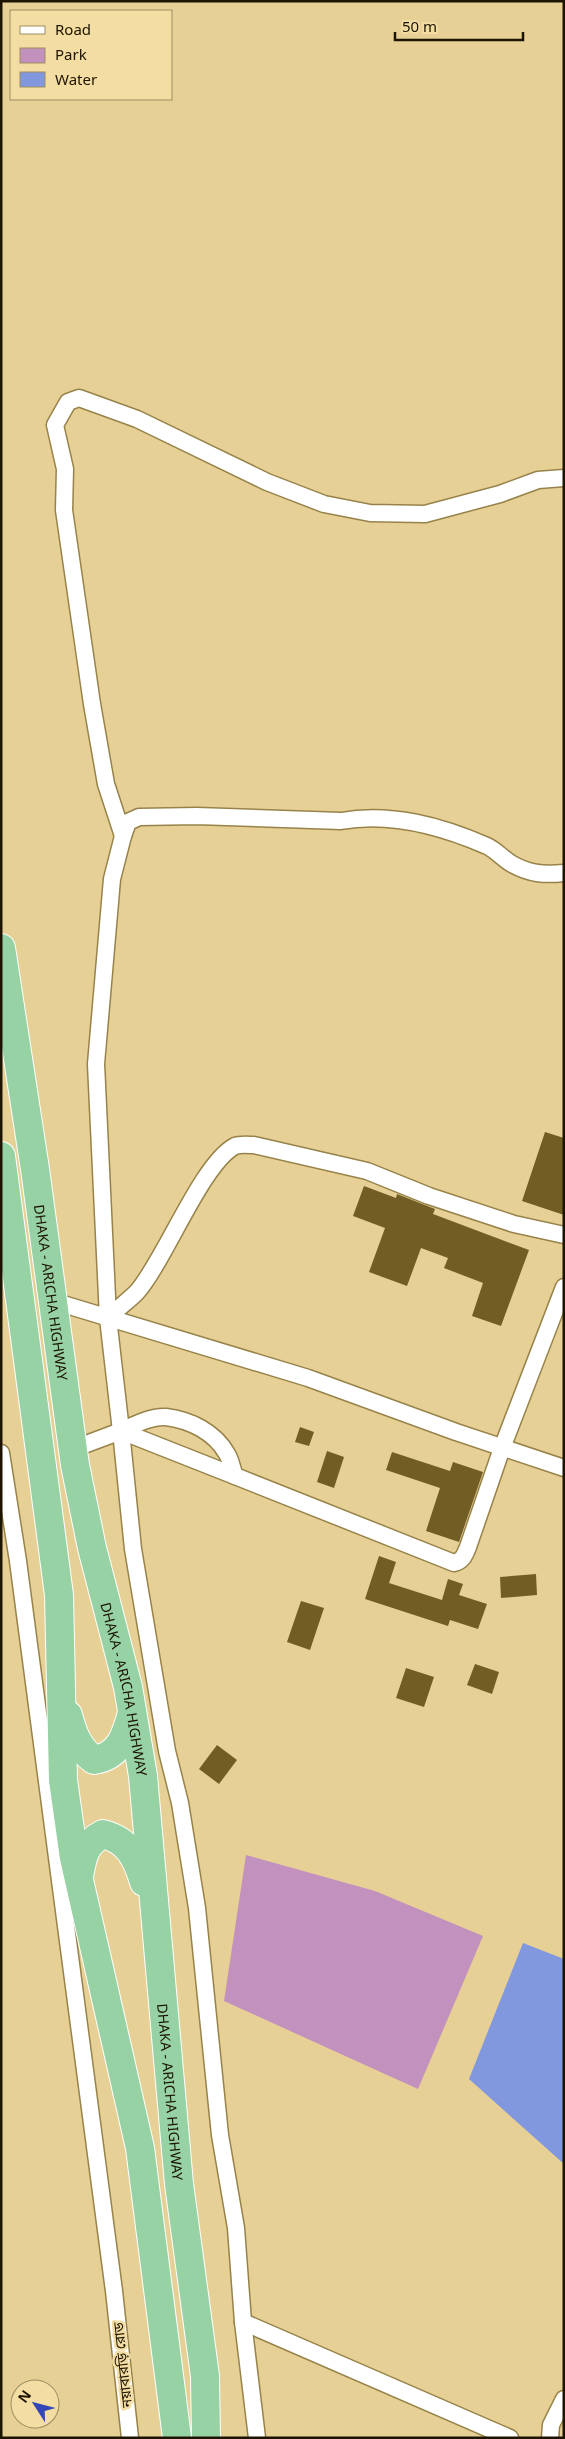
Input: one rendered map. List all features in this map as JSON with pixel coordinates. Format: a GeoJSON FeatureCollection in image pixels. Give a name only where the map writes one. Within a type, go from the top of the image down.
{"type":"FeatureCollection","features":[{"type":"Feature","properties":{"kind":"highway","name":"DHAKA - ARICHA HIGHWAY"},"geometry":{"type":"LineString","coordinates":[[1,948],[73,1449],[92,1548],[128,1687],[143,1776],[154,1920],[179,2184],[205,2376],[206,2438]]}},
{"type":"Feature","properties":{"kind":"highway"},"geometry":{"type":"LineString","coordinates":[[1,1156],[59,1595],[63,1780],[79,1878],[140,2148],[177,2438]]}},
{"type":"Feature","properties":{"kind":"highway"},"geometry":{"type":"LineString","coordinates":[[62,1685],[68,1717],[76,1740],[84,1752],[94,1760],[105,1758],[116,1750],[127,1734],[132,1711]]}},
{"type":"Feature","properties":{"kind":"highway"},"geometry":{"type":"LineString","coordinates":[[79,1878],[83,1855],[91,1840],[103,1834],[114,1837],[129,1847],[140,1868],[154,1920]]}},
{"type":"Feature","properties":{"kind":"street"},"geometry":{"type":"LineString","coordinates":[[123,836],[106,784],[92,704],[64,510],[65,469],[55,425],[68,402],[79,398],[137,419],[267,482],[324,504],[370,513],[425,514],[500,494],[538,480],[564,478]]}},
{"type":"Feature","properties":{"kind":"street"},"geometry":{"type":"LineString","coordinates":[[257,2438],[243,2322],[236,2228],[220,2135],[197,1908],[180,1803],[167,1751],[132,1549],[108,1318],[96,1064],[112,879],[128,822],[139,818],[197,816],[341,821],[362,817],[393,818],[436,828],[489,847],[513,864],[538,875],[564,873]]}},
{"type":"Feature","properties":{"kind":"street"},"geometry":{"type":"LineString","coordinates":[[108,1318],[136,1292],[169,1242],[201,1186],[220,1159],[236,1146],[254,1145],[366,1171],[429,1196],[514,1224],[564,1235]]}},
{"type":"Feature","properties":{"kind":"street"},"geometry":{"type":"LineString","coordinates":[[121,1431],[454,1563],[463,1558],[468,1547],[502,1448],[564,1287]]}},
{"type":"Feature","properties":{"kind":"street"},"geometry":{"type":"LineString","coordinates":[[53,1301],[308,1378],[502,1448],[564,1468]]}},
{"type":"Feature","properties":{"kind":"street"},"geometry":{"type":"LineString","coordinates":[[73,1449],[146,1420],[165,1417],[212,1433],[228,1456],[235,1476]]}},
{"type":"Feature","properties":{"kind":"street","name":"নয়াবারড়ি রোড"},"geometry":{"type":"LineString","coordinates":[[1,1453],[19,1571],[114,2291],[130,2438]]}},
{"type":"Feature","properties":{"kind":"street"},"geometry":{"type":"LineString","coordinates":[[243,2322],[510,2438]]}},
{"type":"Feature","properties":{"kind":"street"},"geometry":{"type":"LineString","coordinates":[[550,2438],[551,2426],[564,2399]]}},
{"type":"Feature","properties":{"kind":"green space"},"geometry":{"type":"Polygon","coordinates":[[[246,1855],[375,1891],[483,1936],[418,2089],[224,2001],[246,1855]]]}},
{"type":"Feature","properties":{"kind":"water"},"geometry":{"type":"Polygon","coordinates":[[[523,1943],[564,1959],[564,2164],[469,2079],[523,1943]]]}},
{"type":"Feature","properties":{"kind":"building"},"geometry":{"type":"Polygon","coordinates":[[[545,1132],[564,1138],[564,1215],[522,1201],[545,1132]]]}},
{"type":"Feature","properties":{"kind":"building"},"geometry":{"type":"Polygon","coordinates":[[[364,1186],[396,1198],[397,1194],[435,1209],[433,1214],[529,1250],[501,1326],[472,1316],[483,1283],[444,1268],[448,1258],[421,1248],[407,1286],[369,1272],[385,1228],[353,1216],[364,1186]]]}},
{"type":"Feature","properties":{"kind":"building"},"geometry":{"type":"Polygon","coordinates":[[[300,1427],[314,1432],[309,1446],[295,1442],[300,1427]]]}},
{"type":"Feature","properties":{"kind":"building"},"geometry":{"type":"Polygon","coordinates":[[[327,1451],[344,1457],[334,1488],[317,1482],[327,1451]]]}},
{"type":"Feature","properties":{"kind":"building"},"geometry":{"type":"Polygon","coordinates":[[[392,1452],[450,1471],[453,1462],[483,1472],[459,1542],[426,1531],[440,1488],[386,1470],[392,1452]]]}},
{"type":"Feature","properties":{"kind":"building"},"geometry":{"type":"Polygon","coordinates":[[[379,1556],[396,1562],[389,1583],[442,1600],[448,1579],[463,1584],[459,1595],[487,1604],[478,1629],[450,1620],[448,1626],[365,1599],[379,1556]]]}},
{"type":"Feature","properties":{"kind":"building"},"geometry":{"type":"Polygon","coordinates":[[[536,1574],[537,1595],[501,1598],[500,1577],[536,1574]]]}},
{"type":"Feature","properties":{"kind":"building"},"geometry":{"type":"Polygon","coordinates":[[[301,1601],[324,1608],[310,1650],[287,1642],[301,1601]]]}},
{"type":"Feature","properties":{"kind":"building"},"geometry":{"type":"Polygon","coordinates":[[[475,1664],[499,1672],[492,1694],[467,1685],[475,1664]]]}},
{"type":"Feature","properties":{"kind":"building"},"geometry":{"type":"Polygon","coordinates":[[[406,1668],[434,1677],[424,1707],[396,1698],[406,1668]]]}},
{"type":"Feature","properties":{"kind":"building"},"geometry":{"type":"Polygon","coordinates":[[[217,1745],[237,1760],[219,1784],[199,1769],[217,1745]]]}}]}
